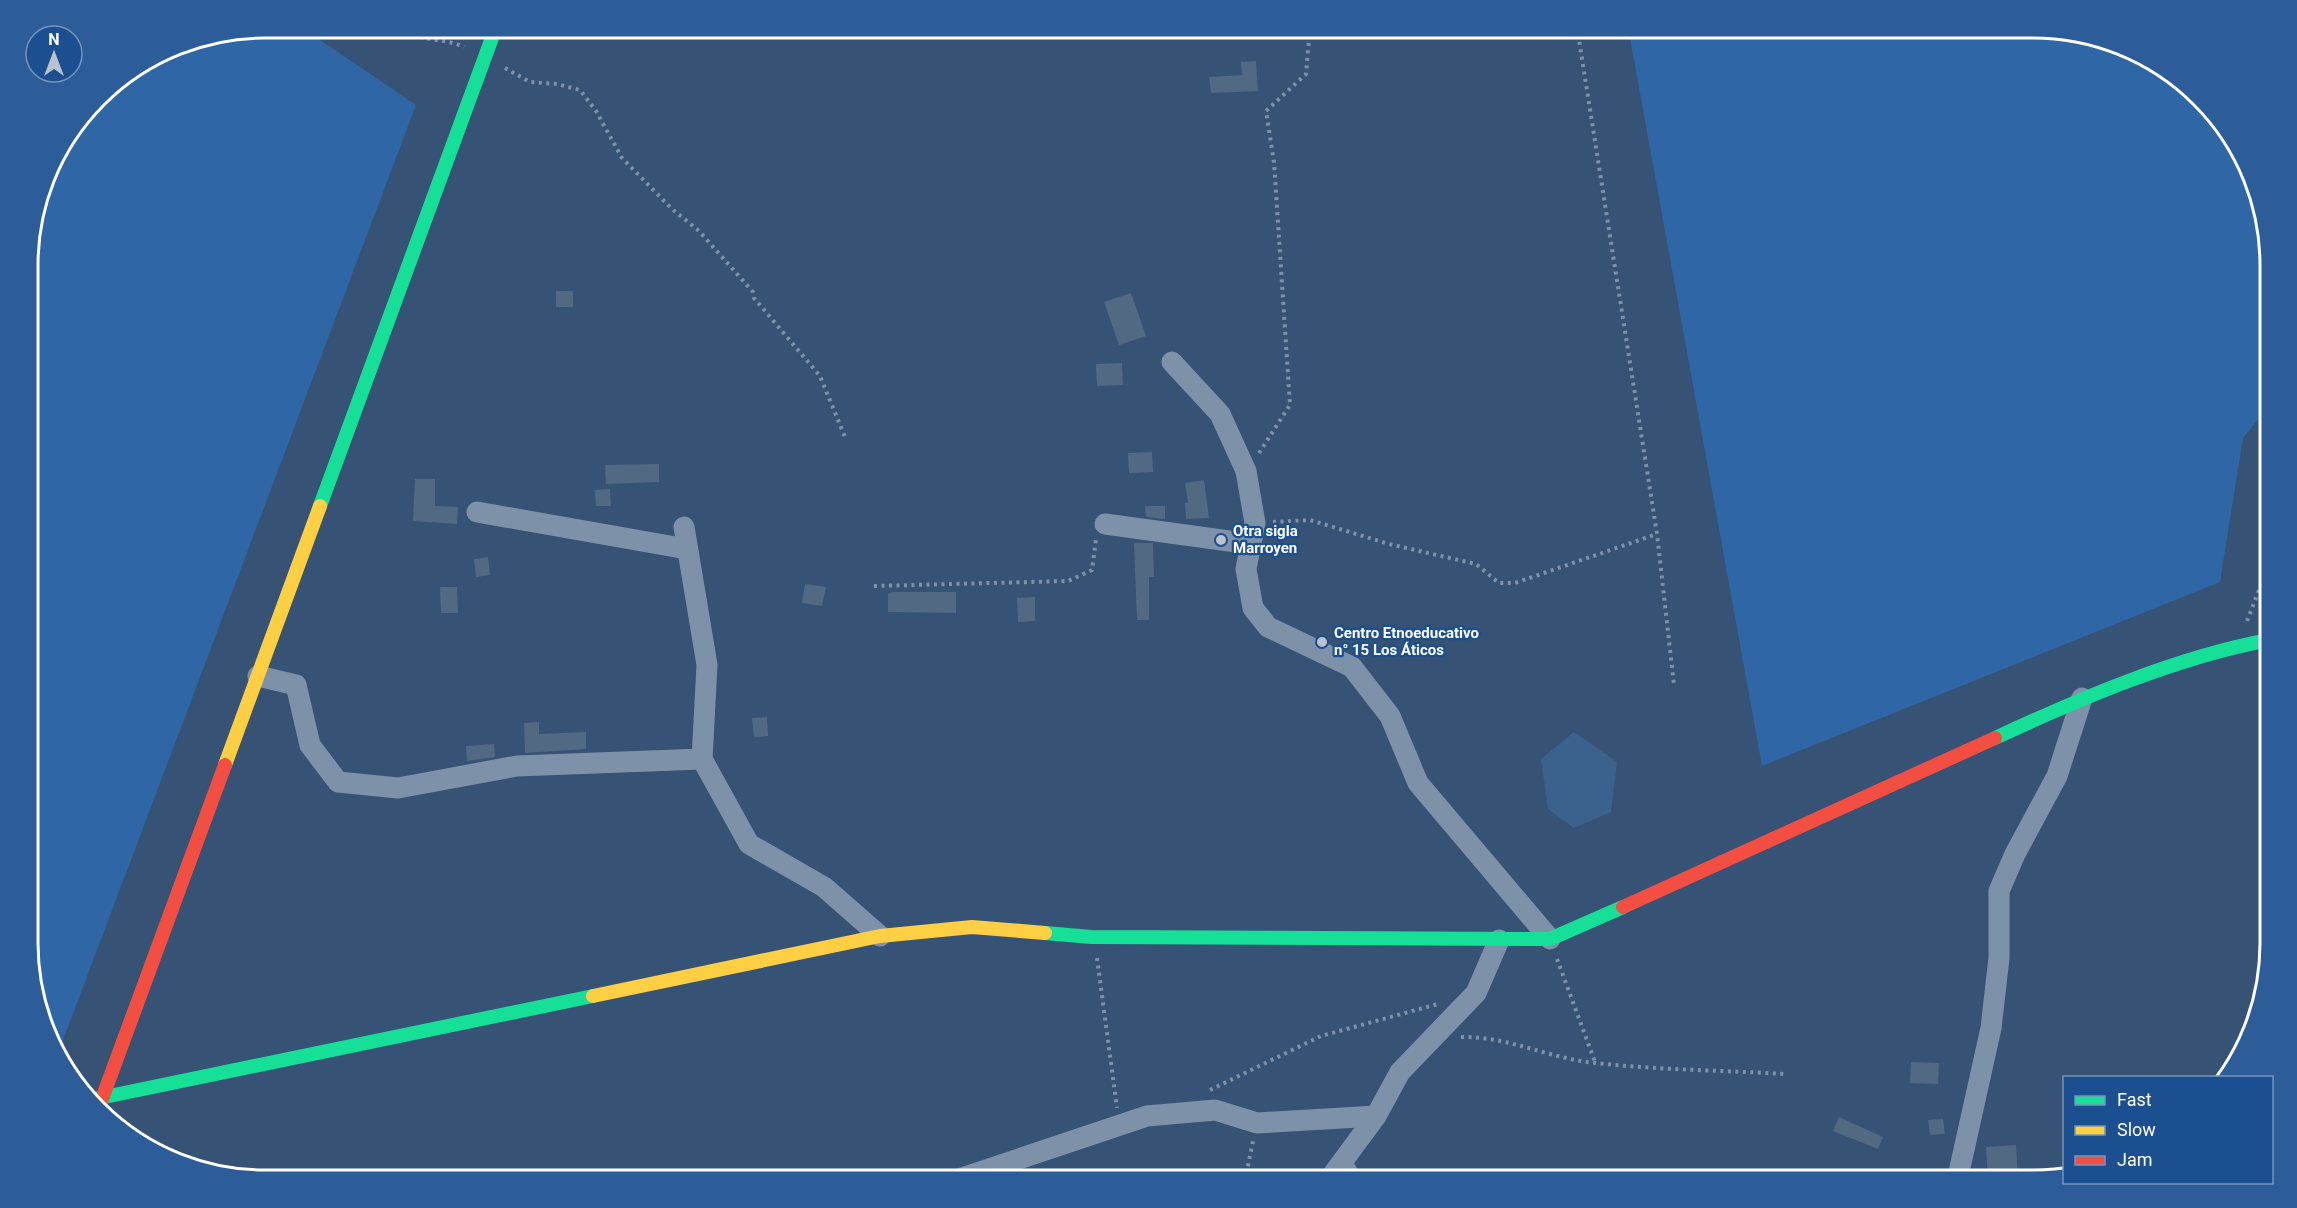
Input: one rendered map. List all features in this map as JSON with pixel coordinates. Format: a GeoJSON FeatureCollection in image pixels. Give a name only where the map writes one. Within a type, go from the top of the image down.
{"type":"FeatureCollection","features":[{"type":"Feature","properties":{"kind":"street"},"geometry":{"type":"LineString","coordinates":[[98,1098],[258,676],[491,38]]}},
{"type":"Feature","properties":{"kind":"street"},"geometry":{"type":"LineString","coordinates":[[1172,362],[1220,414],[1246,471],[1255,523],[1246,569],[1254,608],[1268,627],[1352,667],[1390,716],[1418,783],[1550,939]]}},
{"type":"Feature","properties":{"kind":"street"},"geometry":{"type":"LineString","coordinates":[[477,512],[687,549]]}},
{"type":"Feature","properties":{"kind":"street"},"geometry":{"type":"LineString","coordinates":[[1105,524],[1251,544]]}},
{"type":"Feature","properties":{"kind":"street"},"geometry":{"type":"LineString","coordinates":[[684,527],[707,665],[702,759],[749,844],[824,887],[880,936]]}},
{"type":"Feature","properties":{"kind":"street"},"geometry":{"type":"LineString","coordinates":[[101,1100],[880,936],[972,927],[1091,937],[1550,939],[1727,862],[2082,698],[2236,646],[2260,642]]}},
{"type":"Feature","properties":{"kind":"street"},"geometry":{"type":"LineString","coordinates":[[258,676],[296,685],[310,745],[338,782],[398,788],[518,766],[702,759]]}},
{"type":"Feature","properties":{"kind":"street"},"geometry":{"type":"LineString","coordinates":[[1959,1170],[1991,1028],[1999,958],[1999,891],[2015,854],[2057,776],[2082,698]]}},
{"type":"Feature","properties":{"kind":"street"},"geometry":{"type":"LineString","coordinates":[[1348,1170],[1400,1072],[1476,993],[1499,940]]}},
{"type":"Feature","properties":{"kind":"street"},"geometry":{"type":"LineString","coordinates":[[986,1170],[1147,1116],[1215,1110],[1257,1123],[1376,1116]]}},
{"type":"Feature","properties":{"kind":"path"},"geometry":{"type":"LineString","coordinates":[[421,38],[453,42],[530,82],[557,84],[580,90],[596,111],[622,158],[672,209],[699,231],[753,292],[754,298],[820,376],[845,437]]}},
{"type":"Feature","properties":{"kind":"path"},"geometry":{"type":"LineString","coordinates":[[1246,471],[1290,405],[1274,162],[1266,111],[1306,74],[1309,38]]}},
{"type":"Feature","properties":{"kind":"path"},"geometry":{"type":"LineString","coordinates":[[1579,38],[1657,534],[1674,685]]}},
{"type":"Feature","properties":{"kind":"path"},"geometry":{"type":"LineString","coordinates":[[1255,523],[1310,520],[1389,544],[1476,564],[1499,583],[1515,583],[1657,534]]}},
{"type":"Feature","properties":{"kind":"path"},"geometry":{"type":"LineString","coordinates":[[874,586],[1068,581],[1092,570],[1097,529],[1105,524]]}},
{"type":"Feature","properties":{"kind":"path"},"geometry":{"type":"LineString","coordinates":[[2236,646],[2260,586]]}},
{"type":"Feature","properties":{"kind":"path"},"geometry":{"type":"LineString","coordinates":[[1091,937],[1100,966],[1120,1125]]}},
{"type":"Feature","properties":{"kind":"path"},"geometry":{"type":"LineString","coordinates":[[1550,939],[1595,1062]]}},
{"type":"Feature","properties":{"kind":"path"},"geometry":{"type":"LineString","coordinates":[[1207,1091],[1321,1036],[1443,1002]]}},
{"type":"Feature","properties":{"kind":"path"},"geometry":{"type":"LineString","coordinates":[[1433,1038],[1484,1036],[1548,1054],[1595,1062],[1785,1074]]}},
{"type":"Feature","properties":{"kind":"path"},"geometry":{"type":"LineString","coordinates":[[1247,1170],[1257,1123]]}},
{"type":"Feature","properties":{"kind":"shaded area"},"geometry":{"type":"Polygon","coordinates":[[[317,38],[416,105],[61,1045],[45,1003],[38,959],[38,249],[45,205],[55,177],[84,126],[126,84],[177,55],[205,45],[235,39],[317,38]]]}},
{"type":"Feature","properties":{"kind":"shaded area"},"geometry":{"type":"Polygon","coordinates":[[[1630,38],[2048,38],[2092,45],[2133,61],[2171,84],[2213,126],[2242,177],[2252,205],[2258,235],[2260,417],[2243,438],[2220,582],[1762,766],[1630,38]]]}},
{"type":"Feature","properties":{"kind":"shaded area"},"geometry":{"type":"Polygon","coordinates":[[[1574,732],[1617,762],[1611,812],[1574,828],[1548,809],[1541,759],[1574,732]]]}},
{"type":"Feature","properties":{"kind":"building"},"geometry":{"type":"Polygon","coordinates":[[[1256,61],[1258,91],[1211,93],[1209,77],[1242,75],[1241,62],[1256,61]]]}},
{"type":"Feature","properties":{"kind":"building"},"geometry":{"type":"Polygon","coordinates":[[[556,291],[573,291],[573,307],[556,307],[556,291]]]}},
{"type":"Feature","properties":{"kind":"building"},"geometry":{"type":"Polygon","coordinates":[[[1131,293],[1146,336],[1119,345],[1104,302],[1131,293]]]}},
{"type":"Feature","properties":{"kind":"building"},"geometry":{"type":"Polygon","coordinates":[[[1122,363],[1123,385],[1097,386],[1096,364],[1122,363]]]}},
{"type":"Feature","properties":{"kind":"building"},"geometry":{"type":"Polygon","coordinates":[[[1152,452],[1153,472],[1129,473],[1128,453],[1152,452]]]}},
{"type":"Feature","properties":{"kind":"building"},"geometry":{"type":"Polygon","coordinates":[[[659,464],[659,482],[606,484],[605,465],[659,464]]]}},
{"type":"Feature","properties":{"kind":"building"},"geometry":{"type":"Polygon","coordinates":[[[415,479],[435,479],[435,506],[458,507],[457,524],[413,521],[415,479]]]}},
{"type":"Feature","properties":{"kind":"building"},"geometry":{"type":"Polygon","coordinates":[[[1204,480],[1209,518],[1186,519],[1185,503],[1188,503],[1185,483],[1204,480]]]}},
{"type":"Feature","properties":{"kind":"building"},"geometry":{"type":"Polygon","coordinates":[[[610,489],[611,506],[596,506],[595,490],[610,489]]]}},
{"type":"Feature","properties":{"kind":"building"},"geometry":{"type":"Polygon","coordinates":[[[1145,506],[1165,506],[1165,519],[1146,517],[1145,506]]]}},
{"type":"Feature","properties":{"kind":"building"},"geometry":{"type":"Polygon","coordinates":[[[1134,543],[1153,543],[1154,577],[1149,577],[1149,620],[1137,620],[1134,543]]]}},
{"type":"Feature","properties":{"kind":"building"},"geometry":{"type":"Polygon","coordinates":[[[488,557],[490,575],[476,577],[474,559],[488,557]]]}},
{"type":"Feature","properties":{"kind":"building"},"geometry":{"type":"Polygon","coordinates":[[[805,584],[826,587],[822,606],[802,603],[805,584]]]}},
{"type":"Feature","properties":{"kind":"building"},"geometry":{"type":"Polygon","coordinates":[[[440,587],[457,587],[458,613],[441,613],[440,587]]]}},
{"type":"Feature","properties":{"kind":"building"},"geometry":{"type":"Polygon","coordinates":[[[893,592],[956,592],[956,613],[888,612],[888,594],[893,592]]]}},
{"type":"Feature","properties":{"kind":"building"},"geometry":{"type":"Polygon","coordinates":[[[1035,597],[1035,621],[1018,622],[1017,598],[1035,597]]]}},
{"type":"Feature","properties":{"kind":"building"},"geometry":{"type":"Polygon","coordinates":[[[767,717],[768,736],[754,737],[752,718],[767,717]]]}},
{"type":"Feature","properties":{"kind":"building"},"geometry":{"type":"Polygon","coordinates":[[[539,722],[539,734],[586,732],[586,749],[525,753],[524,723],[539,722]]]}},
{"type":"Feature","properties":{"kind":"building"},"geometry":{"type":"Polygon","coordinates":[[[494,744],[495,757],[467,761],[466,746],[494,744]]]}},
{"type":"Feature","properties":{"kind":"building"},"geometry":{"type":"Polygon","coordinates":[[[1911,1062],[1939,1063],[1938,1084],[1910,1083],[1911,1062]]]}},
{"type":"Feature","properties":{"kind":"building"},"geometry":{"type":"Polygon","coordinates":[[[1839,1117],[1883,1137],[1878,1149],[1833,1131],[1839,1117]]]}},
{"type":"Feature","properties":{"kind":"building"},"geometry":{"type":"Polygon","coordinates":[[[1943,1119],[1945,1134],[1930,1135],[1928,1120],[1943,1119]]]}},
{"type":"Feature","properties":{"kind":"building"},"geometry":{"type":"Polygon","coordinates":[[[2016,1145],[2018,1170],[1987,1170],[1986,1147],[2016,1145]]]}},
{"type":"Feature","properties":{"kind":"traffic: fast"},"geometry":{"type":"LineString","coordinates":[[320,506],[492,38]]}},
{"type":"Feature","properties":{"kind":"traffic: fast"},"geometry":{"type":"LineString","coordinates":[[1995,738],[2094,694],[2164,668],[2234,647],[2260,642]]}},
{"type":"Feature","properties":{"kind":"traffic: fast"},"geometry":{"type":"LineString","coordinates":[[1045,933],[1091,937],[1550,939],[1623,907]]}},
{"type":"Feature","properties":{"kind":"traffic: fast"},"geometry":{"type":"LineString","coordinates":[[99,1098],[593,996]]}},
{"type":"Feature","properties":{"kind":"traffic: slow"},"geometry":{"type":"LineString","coordinates":[[225,765],[320,506]]}},
{"type":"Feature","properties":{"kind":"traffic: slow"},"geometry":{"type":"LineString","coordinates":[[593,996],[880,936],[972,927],[1045,933]]}},
{"type":"Feature","properties":{"kind":"traffic: jam"},"geometry":{"type":"LineString","coordinates":[[1623,907],[1995,738]]}},
{"type":"Feature","properties":{"kind":"traffic: jam"},"geometry":{"type":"LineString","coordinates":[[101,1101],[225,765]]}},
{"type":"Feature","properties":{"kind":"place","name":"Otra sigla Marroyen"},"geometry":{"type":"Point","coordinates":[1221,540]}},
{"type":"Feature","properties":{"kind":"place","name":"Centro Etnoeducativo n° 15 Los Áticos"},"geometry":{"type":"Point","coordinates":[1322,642]}}]}
